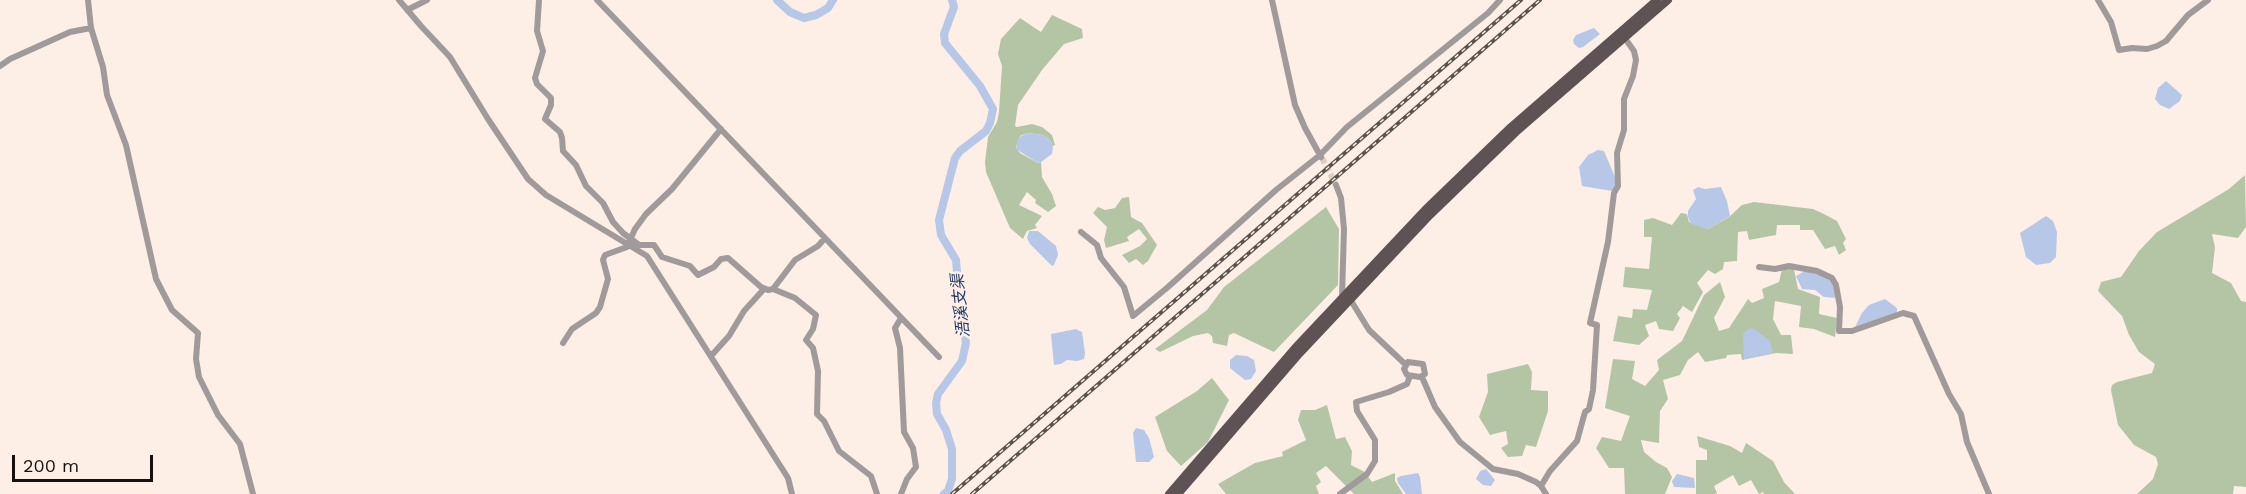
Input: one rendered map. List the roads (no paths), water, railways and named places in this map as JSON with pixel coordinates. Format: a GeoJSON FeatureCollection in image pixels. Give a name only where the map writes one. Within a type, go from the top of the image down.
{"type":"FeatureCollection","features":[{"type":"Feature","properties":{"kind":"main road"},"geometry":{"type":"LineString","coordinates":[[1168,494],[1425,210],[1495,142],[1657,0]]}},
{"type":"Feature","properties":{"kind":"main road"},"geometry":{"type":"LineString","coordinates":[[1178,494],[1346,298],[1492,155],[1668,0]]}},
{"type":"Feature","properties":{"kind":"street"},"geometry":{"type":"LineString","coordinates":[[88,0],[91,28],[103,67],[107,95],[126,145],[156,279],[172,310],[198,333],[196,359],[199,376],[218,415],[240,444],[253,494]]}},
{"type":"Feature","properties":{"kind":"street"},"geometry":{"type":"LineString","coordinates":[[399,0],[450,57],[528,179],[546,195],[629,242],[648,256],[788,478],[792,494]]}},
{"type":"Feature","properties":{"kind":"street"},"geometry":{"type":"LineString","coordinates":[[407,10],[427,0]]}},
{"type":"Feature","properties":{"kind":"street"},"geometry":{"type":"LineString","coordinates":[[538,0],[537,31],[543,51],[535,78],[537,84],[551,98],[551,105],[545,119],[562,136],[562,152],[576,165],[586,186],[603,203],[616,226],[629,242],[654,245],[665,259],[690,266],[700,276],[727,257],[764,289],[773,289],[795,298],[816,315],[813,329],[806,340],[813,348],[818,371],[817,414],[824,421],[838,452],[871,476],[877,494]]}},
{"type":"Feature","properties":{"kind":"street"},"geometry":{"type":"LineString","coordinates":[[597,0],[939,357]]}},
{"type":"Feature","properties":{"kind":"street"},"geometry":{"type":"LineString","coordinates":[[1272,0],[1295,105],[1321,156]]}},
{"type":"Feature","properties":{"kind":"street"},"geometry":{"type":"LineString","coordinates":[[2098,0],[2111,22],[2119,50],[2147,49],[2166,41],[2188,15],[2208,0]]}},
{"type":"Feature","properties":{"kind":"street"},"geometry":{"type":"LineString","coordinates":[[1081,232],[1097,246],[1101,258],[1124,287],[1133,316],[1276,190],[1321,156],[1352,122],[1401,85],[1497,2]]}},
{"type":"Feature","properties":{"kind":"street"},"geometry":{"type":"LineString","coordinates":[[0,66],[10,59],[70,32],[91,28]]}},
{"type":"Feature","properties":{"kind":"street"},"geometry":{"type":"LineString","coordinates":[[1541,486],[1550,471],[1577,441],[1585,412],[1589,409],[1593,390],[1597,325],[1590,323],[1608,242],[1614,193],[1618,186],[1617,153],[1624,130],[1624,95],[1633,76],[1636,60],[1634,51],[1624,37]]}},
{"type":"Feature","properties":{"kind":"street"},"geometry":{"type":"LineString","coordinates":[[564,343],[572,329],[596,313],[600,307],[608,279],[603,260],[605,255],[625,248],[646,214],[672,189],[721,129]]}},
{"type":"Feature","properties":{"kind":"street"},"geometry":{"type":"LineString","coordinates":[[1336,185],[1344,218],[1346,298],[1370,330],[1405,364]]}},
{"type":"Feature","properties":{"kind":"street"},"geometry":{"type":"LineString","coordinates":[[773,289],[795,260],[818,246],[825,238]]}},
{"type":"Feature","properties":{"kind":"street"},"geometry":{"type":"LineString","coordinates":[[1759,267],[1775,269],[1788,266],[1816,271],[1832,278],[1836,285],[1840,307],[1839,331],[1852,331],[1903,314],[1914,316],[1948,394],[1961,414],[1967,442],[1978,463],[1989,494]]}},
{"type":"Feature","properties":{"kind":"street"},"geometry":{"type":"LineString","coordinates":[[711,356],[729,336],[744,311],[764,289]]}},
{"type":"Feature","properties":{"kind":"street"},"geometry":{"type":"LineString","coordinates":[[901,318],[894,328],[900,348],[904,432],[913,448],[916,467],[905,482],[901,494]]}},
{"type":"Feature","properties":{"kind":"street"},"geometry":{"type":"LineString","coordinates":[[1405,364],[1408,362],[1423,364],[1425,374],[1422,377]]}},
{"type":"Feature","properties":{"kind":"street"},"geometry":{"type":"LineString","coordinates":[[1405,364],[1404,372],[1410,376],[1422,377]]}},
{"type":"Feature","properties":{"kind":"street"},"geometry":{"type":"LineString","coordinates":[[1340,494],[1367,474],[1375,462],[1376,440],[1357,411],[1356,402],[1407,384],[1410,376]]}},
{"type":"Feature","properties":{"kind":"street"},"geometry":{"type":"LineString","coordinates":[[1422,377],[1435,407],[1460,442],[1493,469],[1518,474],[1541,486],[1546,494]]}},
{"type":"Feature","properties":{"kind":"water"},"geometry":{"type":"Polygon","coordinates":[[[1594,28],[1600,34],[1583,47],[1579,48],[1574,44],[1573,40],[1576,35],[1594,28]]]}},
{"type":"Feature","properties":{"kind":"water"},"geometry":{"type":"Polygon","coordinates":[[[2166,81],[2182,95],[2180,101],[2169,109],[2160,105],[2155,99],[2158,88],[2166,81]]]}},
{"type":"Feature","properties":{"kind":"water"},"geometry":{"type":"Polygon","coordinates":[[[1027,133],[1043,135],[1049,139],[1053,146],[1052,154],[1038,163],[1016,149],[1018,138],[1027,133]]]}},
{"type":"Feature","properties":{"kind":"water"},"geometry":{"type":"Polygon","coordinates":[[[1598,150],[1604,151],[1615,177],[1615,188],[1612,191],[1582,186],[1579,167],[1588,155],[1598,150]]]}},
{"type":"Feature","properties":{"kind":"water"},"geometry":{"type":"Polygon","coordinates":[[[1698,187],[1705,189],[1721,187],[1730,216],[1708,229],[1691,224],[1688,211],[1696,199],[1693,190],[1698,187]]]}},
{"type":"Feature","properties":{"kind":"water"},"geometry":{"type":"Polygon","coordinates":[[[2046,216],[2053,221],[2057,232],[2056,257],[2050,263],[2036,265],[2026,257],[2020,233],[2046,216]]]}},
{"type":"Feature","properties":{"kind":"water"},"geometry":{"type":"Polygon","coordinates":[[[1029,231],[1038,231],[1056,246],[1058,255],[1054,265],[1052,266],[1030,244],[1027,238],[1029,231]]]}},
{"type":"Feature","properties":{"kind":"water"},"geometry":{"type":"Polygon","coordinates":[[[1805,271],[1825,276],[1834,284],[1836,298],[1824,297],[1815,290],[1802,289],[1796,276],[1805,271]]]}},
{"type":"Feature","properties":{"kind":"water"},"geometry":{"type":"Polygon","coordinates":[[[1885,299],[1897,308],[1897,314],[1855,327],[1869,305],[1885,299]]]}},
{"type":"Feature","properties":{"kind":"water"},"geometry":{"type":"Polygon","coordinates":[[[1753,328],[1770,341],[1773,352],[1744,359],[1743,334],[1753,328]]]}},
{"type":"Feature","properties":{"kind":"water"},"geometry":{"type":"Polygon","coordinates":[[[1076,329],[1082,332],[1084,359],[1067,360],[1054,365],[1051,334],[1076,329]]]}},
{"type":"Feature","properties":{"kind":"water"},"geometry":{"type":"Polygon","coordinates":[[[1236,355],[1247,356],[1254,360],[1256,371],[1251,379],[1245,380],[1230,368],[1230,360],[1236,355]]]}},
{"type":"Feature","properties":{"kind":"water"},"geometry":{"type":"Polygon","coordinates":[[[1136,428],[1144,430],[1149,438],[1154,457],[1149,462],[1136,462],[1133,433],[1136,428]]]}},
{"type":"Feature","properties":{"kind":"water"},"geometry":{"type":"Polygon","coordinates":[[[1486,469],[1495,480],[1491,486],[1483,485],[1476,479],[1480,471],[1486,469]]]}},
{"type":"Feature","properties":{"kind":"water"},"geometry":{"type":"Polygon","coordinates":[[[1418,473],[1422,494],[1406,494],[1397,478],[1418,473]]]}},
{"type":"Feature","properties":{"kind":"water"},"geometry":{"type":"Polygon","coordinates":[[[1677,474],[1694,478],[1695,488],[1674,487],[1672,481],[1677,474]]]}},
{"type":"Feature","properties":{"kind":"waterway","name":"浯溪支渠"},"geometry":{"type":"LineString","coordinates":[[777,0],[790,12],[804,18],[816,15],[828,8],[833,0]]}},
{"type":"Feature","properties":{"kind":"waterway","name":"浯溪支渠"},"geometry":{"type":"LineString","coordinates":[[944,494],[948,491],[952,479],[952,449],[946,430],[937,414],[936,403],[938,394],[962,361],[966,343],[960,310],[956,260],[941,235],[939,220],[955,158],[960,151],[986,131],[993,109],[980,86],[945,43],[944,34],[954,7],[952,0]]}},
{"type":"Feature","properties":{"kind":"tunnel"},"geometry":{"type":"LineString","coordinates":[[1322,158],[1336,185]]}},
{"type":"Feature","properties":{"kind":"railway"},"geometry":{"type":"LineString","coordinates":[[952,494],[1521,0]]}},
{"type":"Feature","properties":{"kind":"railway"},"geometry":{"type":"LineString","coordinates":[[972,494],[1540,0]]}}]}
